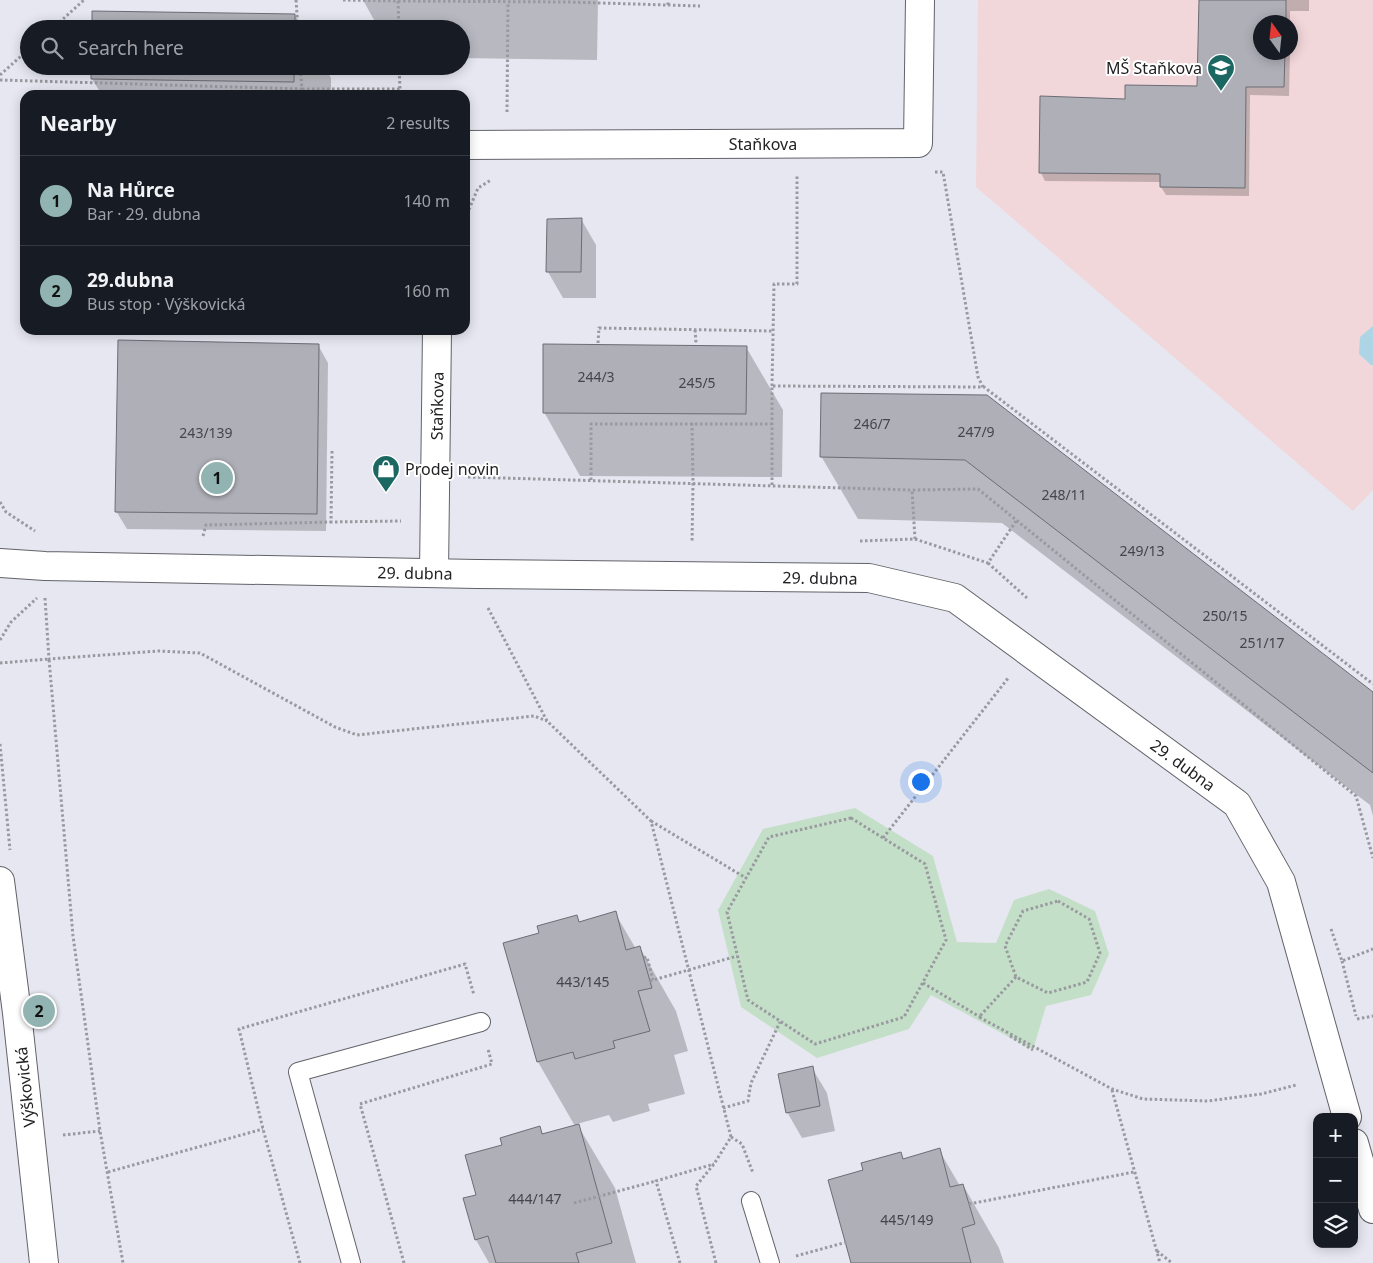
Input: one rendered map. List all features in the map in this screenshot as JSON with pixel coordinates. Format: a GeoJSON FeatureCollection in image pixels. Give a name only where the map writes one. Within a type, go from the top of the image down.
{"type":"FeatureCollection","features":[{"type":"Feature","properties":{"kind":"street","name":"Staňkova"},"geometry":{"type":"LineString","coordinates":[[470,145],[918,143],[920,0]]}},
{"type":"Feature","properties":{"kind":"street","name":"Staňkova"},"geometry":{"type":"LineString","coordinates":[[434,573],[437,335]]}},
{"type":"Feature","properties":{"kind":"street","name":"29. dubna"},"geometry":{"type":"LineString","coordinates":[[0,563],[45,566],[477,574],[869,578],[955,598],[1237,804],[1281,882],[1346,1113]]}},
{"type":"Feature","properties":{"kind":"street","name":"Výškovická"},"geometry":{"type":"LineString","coordinates":[[0,881],[17,1013],[44,1263]]}},
{"type":"Feature","properties":{"kind":"street"},"geometry":{"type":"LineString","coordinates":[[1358,1156],[1373,1209]]}},
{"type":"Feature","properties":{"kind":"lane"},"geometry":{"type":"LineString","coordinates":[[351,1263],[298,1072],[481,1022]]}},
{"type":"Feature","properties":{"kind":"lane"},"geometry":{"type":"LineString","coordinates":[[751,1201],[770,1263]]}},
{"type":"Feature","properties":{"kind":"path"},"geometry":{"type":"LineString","coordinates":[[62,20],[84,0]]}},
{"type":"Feature","properties":{"kind":"path"},"geometry":{"type":"LineString","coordinates":[[296,0],[297,20]]}},
{"type":"Feature","properties":{"kind":"path"},"geometry":{"type":"LineString","coordinates":[[343,0],[508,3],[568,1],[700,6]]}},
{"type":"Feature","properties":{"kind":"path"},"geometry":{"type":"LineString","coordinates":[[668,0],[668,5]]}},
{"type":"Feature","properties":{"kind":"path"},"geometry":{"type":"LineString","coordinates":[[398,2],[399,20]]}},
{"type":"Feature","properties":{"kind":"path"},"geometry":{"type":"LineString","coordinates":[[507,145],[508,3]]}},
{"type":"Feature","properties":{"kind":"path"},"geometry":{"type":"LineString","coordinates":[[0,75],[20,57]]}},
{"type":"Feature","properties":{"kind":"path"},"geometry":{"type":"LineString","coordinates":[[301,75],[302,89]]}},
{"type":"Feature","properties":{"kind":"path"},"geometry":{"type":"LineString","coordinates":[[0,80],[302,89],[400,89],[399,75]]}},
{"type":"Feature","properties":{"kind":"path"},"geometry":{"type":"LineString","coordinates":[[772,485],[771,424],[774,284],[797,284],[797,171]]}},
{"type":"Feature","properties":{"kind":"path"},"geometry":{"type":"LineString","coordinates":[[933,172],[943,172],[978,377],[984,387],[1373,684]]}},
{"type":"Feature","properties":{"kind":"path"},"geometry":{"type":"LineString","coordinates":[[598,343],[599,328],[773,331]]}},
{"type":"Feature","properties":{"kind":"path"},"geometry":{"type":"LineString","coordinates":[[695,330],[696,343]]}},
{"type":"Feature","properties":{"kind":"path"},"geometry":{"type":"LineString","coordinates":[[772,386],[984,387]]}},
{"type":"Feature","properties":{"kind":"path"},"geometry":{"type":"LineString","coordinates":[[692,423],[692,547]]}},
{"type":"Feature","properties":{"kind":"path"},"geometry":{"type":"LineString","coordinates":[[591,480],[591,424],[771,424]]}},
{"type":"Feature","properties":{"kind":"path"},"geometry":{"type":"LineString","coordinates":[[332,451],[331,522],[406,521],[412,508],[435,507]]}},
{"type":"Feature","properties":{"kind":"path"},"geometry":{"type":"LineString","coordinates":[[912,490],[915,539]]}},
{"type":"Feature","properties":{"kind":"path"},"geometry":{"type":"LineString","coordinates":[[988,563],[1016,521]]}},
{"type":"Feature","properties":{"kind":"path"},"geometry":{"type":"LineString","coordinates":[[860,541],[915,539],[988,563],[1027,598]]}},
{"type":"Feature","properties":{"kind":"path"},"geometry":{"type":"LineString","coordinates":[[477,574],[479,591],[548,721],[651,821],[746,878]]}},
{"type":"Feature","properties":{"kind":"path"},"geometry":{"type":"LineString","coordinates":[[44,592],[74,936],[100,1131],[123,1263]]}},
{"type":"Feature","properties":{"kind":"path"},"geometry":{"type":"LineString","coordinates":[[0,663],[158,651],[200,653],[336,727],[357,735],[534,716],[548,721]]}},
{"type":"Feature","properties":{"kind":"path"},"geometry":{"type":"LineString","coordinates":[[883,838],[1029,652]]}},
{"type":"Feature","properties":{"kind":"path"},"geometry":{"type":"LineString","coordinates":[[851,818],[883,838],[925,864],[946,940],[904,1017],[815,1044],[748,1000],[727,912],[769,838],[851,818]]}},
{"type":"Feature","properties":{"kind":"path"},"geometry":{"type":"LineString","coordinates":[[651,821],[730,1137],[714,1164],[696,1186],[716,1263]]}},
{"type":"Feature","properties":{"kind":"path"},"geometry":{"type":"LineString","coordinates":[[1058,901],[1090,919],[1100,953],[1087,982],[1048,993],[1016,977],[1005,946],[1023,911],[1058,901]]}},
{"type":"Feature","properties":{"kind":"path"},"geometry":{"type":"LineString","coordinates":[[1331,927],[1342,961],[1359,1028]]}},
{"type":"Feature","properties":{"kind":"path"},"geometry":{"type":"LineString","coordinates":[[1342,961],[1373,949]]}},
{"type":"Feature","properties":{"kind":"path"},"geometry":{"type":"LineString","coordinates":[[644,958],[647,957],[652,981],[737,956]]}},
{"type":"Feature","properties":{"kind":"path"},"geometry":{"type":"LineString","coordinates":[[300,1263],[263,1129],[239,1029],[465,964],[492,1064],[360,1104],[404,1263]]}},
{"type":"Feature","properties":{"kind":"path"},"geometry":{"type":"LineString","coordinates":[[979,1017],[1016,977]]}},
{"type":"Feature","properties":{"kind":"path"},"geometry":{"type":"LineString","coordinates":[[923,983],[1033,1050]]}},
{"type":"Feature","properties":{"kind":"path"},"geometry":{"type":"LineString","coordinates":[[1357,1019],[1373,1016]]}},
{"type":"Feature","properties":{"kind":"path"},"geometry":{"type":"LineString","coordinates":[[979,1017],[1112,1089],[1144,1099],[1208,1101],[1261,1094],[1296,1085]]}},
{"type":"Feature","properties":{"kind":"path"},"geometry":{"type":"LineString","coordinates":[[723,1108],[748,1101],[751,1082],[780,1022]]}},
{"type":"Feature","properties":{"kind":"path"},"geometry":{"type":"LineString","coordinates":[[1112,1089],[1160,1263]]}},
{"type":"Feature","properties":{"kind":"path"},"geometry":{"type":"LineString","coordinates":[[108,1172],[263,1129]]}},
{"type":"Feature","properties":{"kind":"path"},"geometry":{"type":"LineString","coordinates":[[62,1136],[100,1131]]}},
{"type":"Feature","properties":{"kind":"path"},"geometry":{"type":"LineString","coordinates":[[574,1203],[714,1164]]}},
{"type":"Feature","properties":{"kind":"path"},"geometry":{"type":"LineString","coordinates":[[969,1204],[1134,1172]]}},
{"type":"Feature","properties":{"kind":"path"},"geometry":{"type":"LineString","coordinates":[[656,1181],[680,1263]]}},
{"type":"Feature","properties":{"kind":"path"},"geometry":{"type":"LineString","coordinates":[[796,1256],[847,1242]]}},
{"type":"Feature","properties":{"kind":"path"},"geometry":{"type":"LineString","coordinates":[[1157,1251],[1172,1263]]}},
{"type":"Feature","properties":{"kind":"shaded area"},"geometry":{"type":"Polygon","coordinates":[[[978,0],[1373,0],[1373,490],[1353,511],[976,187],[978,0]]]}},
{"type":"Feature","properties":{"kind":"green space"},"geometry":{"type":"Polygon","coordinates":[[[855,808],[933,856],[957,942],[996,943],[1014,900],[1049,889],[1095,911],[1109,954],[1091,995],[1046,1006],[1033,1050],[931,995],[909,1029],[817,1058],[741,1007],[718,910],[763,829],[855,808]]]}},
{"type":"Feature","properties":{"kind":"water"},"geometry":{"type":"Polygon","coordinates":[[[1373,326],[1373,365],[1371,365],[1359,354],[1360,337],[1373,326]]]}},
{"type":"Feature","properties":{"kind":"building","name":"MŠ Staňkova"},"geometry":{"type":"Polygon","coordinates":[[[1199,0],[1286,0],[1286,15],[1253,15],[1253,60],[1285,60],[1284,87],[1246,87],[1245,188],[1160,187],[1160,174],[1039,173],[1040,96],[1125,99],[1125,85],[1197,86],[1199,0]]]}},
{"type":"Feature","properties":{"kind":"building"},"geometry":{"type":"Polygon","coordinates":[[[92,11],[295,14],[295,20],[92,20],[92,11]]]}},
{"type":"Feature","properties":{"kind":"building"},"geometry":{"type":"Polygon","coordinates":[[[91,75],[294,75],[294,82],[91,79],[91,75]]]}},
{"type":"Feature","properties":{"kind":"building"},"geometry":{"type":"Polygon","coordinates":[[[582,218],[581,272],[546,272],[547,219],[582,218]]]}},
{"type":"Feature","properties":{"kind":"building"},"geometry":{"type":"Polygon","coordinates":[[[118,340],[319,344],[317,514],[115,512],[118,340]]]}},
{"type":"Feature","properties":{"kind":"building"},"geometry":{"type":"Polygon","coordinates":[[[543,344],[747,346],[746,414],[543,413],[543,344]]]}},
{"type":"Feature","properties":{"kind":"building"},"geometry":{"type":"Polygon","coordinates":[[[821,393],[987,395],[1373,692],[1373,773],[965,460],[820,457],[821,393]]]}},
{"type":"Feature","properties":{"kind":"building"},"geometry":{"type":"Polygon","coordinates":[[[616,911],[626,950],[640,946],[652,988],[638,991],[650,1031],[613,1041],[615,1048],[575,1059],[573,1052],[537,1062],[503,943],[539,933],[537,926],[577,915],[579,922],[616,911]]]}},
{"type":"Feature","properties":{"kind":"building"},"geometry":{"type":"Polygon","coordinates":[[[813,1066],[820,1106],[786,1113],[778,1074],[813,1066]]]}},
{"type":"Feature","properties":{"kind":"building"},"geometry":{"type":"Polygon","coordinates":[[[579,1124],[612,1243],[576,1253],[579,1263],[496,1263],[488,1236],[475,1240],[463,1198],[476,1195],[465,1155],[502,1145],[500,1138],[540,1126],[542,1134],[579,1124]]]}},
{"type":"Feature","properties":{"kind":"building"},"geometry":{"type":"Polygon","coordinates":[[[940,1148],[950,1187],[963,1184],[975,1224],[962,1228],[971,1263],[851,1263],[828,1180],[863,1170],[861,1163],[901,1152],[903,1159],[940,1148]]]}},
{"type":"Feature","properties":{"kind":"place","name":"MŠ Staňkova"},"geometry":{"type":"Point","coordinates":[1221,92]}},
{"type":"Feature","properties":{"kind":"place","name":"Na Hůrce"},"geometry":{"type":"Point","coordinates":[217,478]}},
{"type":"Feature","properties":{"kind":"place","name":"Prodej novin"},"geometry":{"type":"Point","coordinates":[386,493]}},
{"type":"Feature","properties":{"kind":"place","name":"29.dubna"},"geometry":{"type":"Point","coordinates":[39,1011]}}]}
